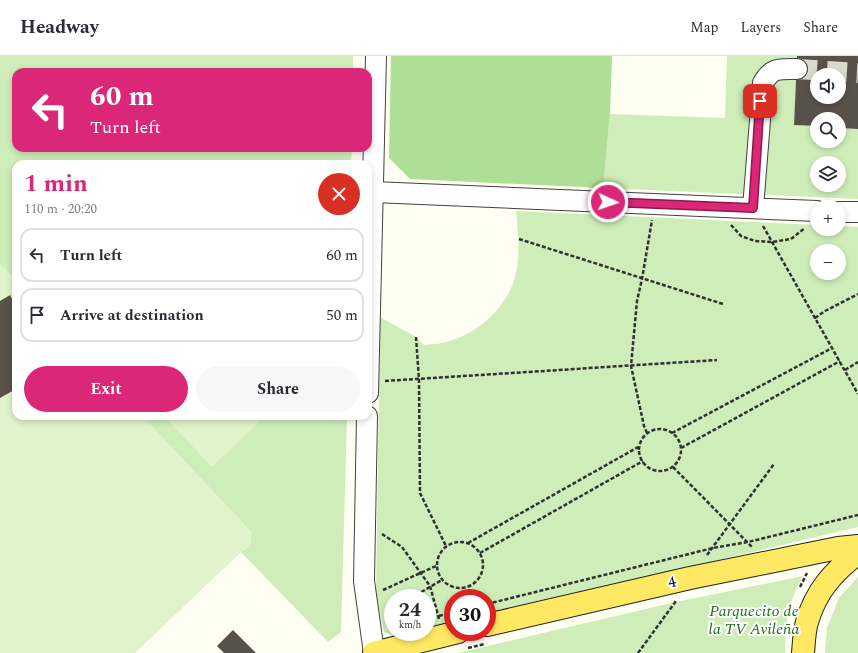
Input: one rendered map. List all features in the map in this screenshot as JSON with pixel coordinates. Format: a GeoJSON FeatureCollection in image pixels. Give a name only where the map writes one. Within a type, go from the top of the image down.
{"type":"FeatureCollection","features":[{"type":"Feature","properties":{"kind":"main road","name":"4"},"geometry":{"type":"LineString","coordinates":[[496,632],[690,578],[838,548],[858,546]]}},
{"type":"Feature","properties":{"kind":"main road"},"geometry":{"type":"LineString","coordinates":[[803,653],[807,622],[818,594],[837,570],[858,553]]}},
{"type":"Feature","properties":{"kind":"main road"},"geometry":{"type":"LineString","coordinates":[[374,653],[444,634]]}},
{"type":"Feature","properties":{"kind":"street"},"geometry":{"type":"LineString","coordinates":[[372,230],[376,56]]}},
{"type":"Feature","properties":{"kind":"street"},"geometry":{"type":"LineString","coordinates":[[753,208],[763,83],[768,73],[778,69],[797,69]]}},
{"type":"Feature","properties":{"kind":"street"},"geometry":{"type":"LineString","coordinates":[[373,192],[753,208],[810,218]]}},
{"type":"Feature","properties":{"kind":"street"},"geometry":{"type":"LineString","coordinates":[[846,212],[858,212]]}},
{"type":"Feature","properties":{"kind":"street"},"geometry":{"type":"LineString","coordinates":[[367,420],[364,581],[374,653]]}},
{"type":"Feature","properties":{"kind":"path"},"geometry":{"type":"LineString","coordinates":[[647,433],[644,426],[631,366],[637,301],[655,204]]}},
{"type":"Feature","properties":{"kind":"path"},"geometry":{"type":"LineString","coordinates":[[716,206],[741,236],[755,241],[772,242],[791,239],[810,220]]}},
{"type":"Feature","properties":{"kind":"path"},"geometry":{"type":"LineString","coordinates":[[753,208],[858,394]]}},
{"type":"Feature","properties":{"kind":"path"},"geometry":{"type":"LineString","coordinates":[[519,239],[723,304]]}},
{"type":"Feature","properties":{"kind":"path"},"geometry":{"type":"LineString","coordinates":[[815,318],[858,294]]}},
{"type":"Feature","properties":{"kind":"path"},"geometry":{"type":"LineString","coordinates":[[416,337],[419,380],[420,493],[446,546]]}},
{"type":"Feature","properties":{"kind":"path"},"geometry":{"type":"LineString","coordinates":[[672,433],[832,348]]}},
{"type":"Feature","properties":{"kind":"path"},"geometry":{"type":"LineString","coordinates":[[372,382],[717,360]]}},
{"type":"Feature","properties":{"kind":"path"},"geometry":{"type":"LineString","coordinates":[[681,448],[840,361]]}},
{"type":"Feature","properties":{"kind":"path"},"geometry":{"type":"LineString","coordinates":[[845,370],[858,362]]}},
{"type":"Feature","properties":{"kind":"path"},"geometry":{"type":"LineString","coordinates":[[663,429],[676,436],[680,443],[681,453],[673,467],[666,470],[657,470],[650,468],[643,461],[640,446],[642,439],[647,433],[654,430],[663,429]]}},
{"type":"Feature","properties":{"kind":"path"},"geometry":{"type":"LineString","coordinates":[[468,543],[640,446]]}},
{"type":"Feature","properties":{"kind":"path"},"geometry":{"type":"LineString","coordinates":[[480,553],[643,461]]}},
{"type":"Feature","properties":{"kind":"path"},"geometry":{"type":"LineString","coordinates":[[673,467],[748,542],[766,563]]}},
{"type":"Feature","properties":{"kind":"path"},"geometry":{"type":"LineString","coordinates":[[496,602],[713,548],[748,542],[858,515]]}},
{"type":"Feature","properties":{"kind":"path"},"geometry":{"type":"LineString","coordinates":[[365,523],[402,547],[430,586],[444,621]]}},
{"type":"Feature","properties":{"kind":"path"},"geometry":{"type":"LineString","coordinates":[[453,542],[468,543],[480,553],[482,560],[480,575],[476,582],[470,586],[454,588],[447,585],[438,573],[436,566],[437,558],[446,546],[453,542]]}},
{"type":"Feature","properties":{"kind":"path"},"geometry":{"type":"LineString","coordinates":[[366,597],[436,566]]}},
{"type":"Feature","properties":{"kind":"path"},"geometry":{"type":"LineString","coordinates":[[799,589],[810,567]]}},
{"type":"Feature","properties":{"kind":"path"},"geometry":{"type":"LineString","coordinates":[[425,589],[442,580]]}},
{"type":"Feature","properties":{"kind":"path"},"geometry":{"type":"LineString","coordinates":[[670,600],[678,598]]}},
{"type":"Feature","properties":{"kind":"green space"},"geometry":{"type":"Polygon","coordinates":[[[0,56],[353,56],[353,68],[12,68],[12,152],[352,152],[351,160],[12,160],[12,277],[0,264],[0,56]]]}},
{"type":"Feature","properties":{"kind":"green space"},"geometry":{"type":"Polygon","coordinates":[[[391,56],[612,56],[610,114],[603,188],[410,179],[389,158],[391,56]]]}},
{"type":"Feature","properties":{"kind":"green space"},"geometry":{"type":"Polygon","coordinates":[[[727,56],[797,56],[794,125],[810,126],[810,148],[846,148],[846,128],[858,129],[858,199],[603,188],[610,114],[725,118],[727,56]]]}},
{"type":"Feature","properties":{"kind":"green space"},"geometry":{"type":"Polygon","coordinates":[[[516,211],[810,225],[810,236],[846,236],[846,226],[858,227],[858,527],[496,613],[496,589],[444,589],[444,625],[436,627],[436,589],[384,589],[384,632],[376,596],[380,317],[416,337],[424,345],[443,343],[473,331],[502,304],[514,281],[517,269],[518,240],[516,211]]]}},
{"type":"Feature","properties":{"kind":"green space"},"geometry":{"type":"Polygon","coordinates":[[[0,264],[12,277],[12,420],[146,420],[251,532],[250,546],[241,552],[135,653],[0,653],[0,264]]]}},
{"type":"Feature","properties":{"kind":"green space"},"geometry":{"type":"Polygon","coordinates":[[[146,420],[347,420],[341,632],[328,642],[241,552],[250,546],[251,532],[146,420]]]}},
{"type":"Feature","properties":{"kind":"green space"},"geometry":{"type":"Polygon","coordinates":[[[168,420],[261,420],[212,467],[168,420]]]}},
{"type":"Feature","properties":{"kind":"green space","name":"Parquecito de la TV Avileña"},"geometry":{"type":"Polygon","coordinates":[[[803,576],[794,595],[788,613],[785,653],[458,653],[676,602],[803,576]]]}},
{"type":"Feature","properties":{"kind":"green space"},"geometry":{"type":"Polygon","coordinates":[[[858,577],[858,653],[825,653],[827,628],[839,598],[858,577]]]}},
{"type":"Feature","properties":{"kind":"building"},"geometry":{"type":"Polygon","coordinates":[[[797,56],[858,56],[858,129],[846,128],[846,112],[810,112],[810,126],[794,125],[796,80],[803,79],[807,75],[808,69],[807,63],[802,59],[797,58],[797,56]]]}},
{"type":"Feature","properties":{"kind":"building"},"geometry":{"type":"Polygon","coordinates":[[[10,295],[12,299],[12,391],[0,398],[0,301],[10,295]]]}},
{"type":"Feature","properties":{"kind":"building"},"geometry":{"type":"Polygon","coordinates":[[[233,630],[256,653],[224,653],[217,646],[233,630]]]}},
{"type":"Feature","properties":{"kind":"tunnel"},"geometry":{"type":"LineString","coordinates":[[797,69],[858,73]]}},
{"type":"Feature","properties":{"kind":"route"},"geometry":{"type":"LineString","coordinates":[[608,202],[753,208],[760,101]]}}]}
